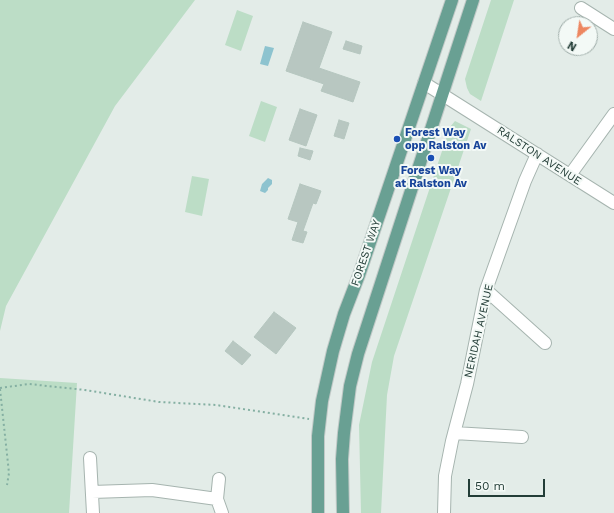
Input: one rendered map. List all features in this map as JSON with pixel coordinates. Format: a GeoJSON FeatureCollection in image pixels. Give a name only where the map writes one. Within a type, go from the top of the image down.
{"type":"FeatureCollection","features":[{"type":"Feature","properties":{"kind":"main road","name":"FOREST WAY"},"geometry":{"type":"LineString","coordinates":[[318,513],[318,436],[322,401],[333,351],[344,314],[359,275],[452,0]]}},
{"type":"Feature","properties":{"kind":"main road"},"geometry":{"type":"LineString","coordinates":[[343,513],[342,459],[344,433],[349,393],[358,354],[474,0]]}},
{"type":"Feature","properties":{"kind":"street"},"geometry":{"type":"LineString","coordinates":[[581,8],[614,29]]}},
{"type":"Feature","properties":{"kind":"street","name":"RALSTON AVENUE"},"geometry":{"type":"LineString","coordinates":[[424,83],[614,203]]}},
{"type":"Feature","properties":{"kind":"street"},"geometry":{"type":"LineString","coordinates":[[570,175],[614,114]]}},
{"type":"Feature","properties":{"kind":"street","name":"NERIDAH AVENUE"},"geometry":{"type":"LineString","coordinates":[[444,513],[444,476],[467,384],[486,290],[525,180],[537,154]]}},
{"type":"Feature","properties":{"kind":"street"},"geometry":{"type":"LineString","coordinates":[[486,290],[545,343]]}},
{"type":"Feature","properties":{"kind":"street"},"geometry":{"type":"LineString","coordinates":[[454,433],[522,437]]}},
{"type":"Feature","properties":{"kind":"street"},"geometry":{"type":"LineString","coordinates":[[90,458],[93,513]]}},
{"type":"Feature","properties":{"kind":"street"},"geometry":{"type":"LineString","coordinates":[[219,479],[217,499],[222,513]]}},
{"type":"Feature","properties":{"kind":"street"},"geometry":{"type":"LineString","coordinates":[[92,492],[152,490],[217,499]]}},
{"type":"Feature","properties":{"kind":"path"},"geometry":{"type":"LineString","coordinates":[[7,485],[9,473],[0,389],[29,384],[85,390],[159,402],[216,405],[293,416],[320,422]]}},
{"type":"Feature","properties":{"kind":"green space"},"geometry":{"type":"Polygon","coordinates":[[[0,0],[195,0],[115,106],[6,306],[0,331],[0,0]]]}},
{"type":"Feature","properties":{"kind":"green space"},"geometry":{"type":"Polygon","coordinates":[[[491,0],[514,0],[481,101],[470,94],[465,79],[491,0]]]}},
{"type":"Feature","properties":{"kind":"green space"},"geometry":{"type":"Polygon","coordinates":[[[237,10],[253,16],[241,51],[225,45],[237,10]]]}},
{"type":"Feature","properties":{"kind":"green space"},"geometry":{"type":"Polygon","coordinates":[[[261,101],[277,107],[265,142],[249,136],[261,101]]]}},
{"type":"Feature","properties":{"kind":"green space"},"geometry":{"type":"Polygon","coordinates":[[[455,121],[471,129],[394,356],[387,395],[381,513],[361,513],[359,425],[372,362],[450,127],[455,121]]]}},
{"type":"Feature","properties":{"kind":"green space"},"geometry":{"type":"Polygon","coordinates":[[[192,176],[209,179],[202,216],[185,212],[192,176]]]}},
{"type":"Feature","properties":{"kind":"green space"},"geometry":{"type":"Polygon","coordinates":[[[0,378],[77,383],[69,513],[0,513],[0,378]]]}},
{"type":"Feature","properties":{"kind":"water"},"geometry":{"type":"Polygon","coordinates":[[[265,46],[274,48],[268,66],[260,64],[265,46]]]}},
{"type":"Feature","properties":{"kind":"water"},"geometry":{"type":"Polygon","coordinates":[[[268,178],[272,180],[272,184],[265,193],[260,191],[262,184],[268,178]]]}},
{"type":"Feature","properties":{"kind":"building"},"geometry":{"type":"Polygon","coordinates":[[[303,22],[332,32],[319,68],[360,82],[353,102],[321,91],[324,84],[286,71],[303,22]]]}},
{"type":"Feature","properties":{"kind":"building"},"geometry":{"type":"Polygon","coordinates":[[[346,41],[362,46],[360,54],[343,49],[346,41]]]}},
{"type":"Feature","properties":{"kind":"building"},"geometry":{"type":"Polygon","coordinates":[[[300,109],[317,115],[306,146],[289,140],[300,109]]]}},
{"type":"Feature","properties":{"kind":"building"},"geometry":{"type":"Polygon","coordinates":[[[339,120],[349,123],[344,139],[334,136],[339,120]]]}},
{"type":"Feature","properties":{"kind":"building"},"geometry":{"type":"Polygon","coordinates":[[[300,148],[313,151],[310,160],[298,156],[300,148]]]}},
{"type":"Feature","properties":{"kind":"building"},"geometry":{"type":"Polygon","coordinates":[[[300,184],[321,191],[316,204],[313,203],[303,231],[307,232],[303,243],[292,240],[298,222],[288,219],[300,184]]]}},
{"type":"Feature","properties":{"kind":"building"},"geometry":{"type":"Polygon","coordinates":[[[274,312],[296,328],[276,354],[254,337],[274,312]]]}},
{"type":"Feature","properties":{"kind":"building"},"geometry":{"type":"Polygon","coordinates":[[[233,341],[251,355],[242,365],[225,351],[233,341]]]}},
{"type":"Feature","properties":{"kind":"place","name":"Forest Way opp Ralston Av"},"geometry":{"type":"Point","coordinates":[397,139]}},
{"type":"Feature","properties":{"kind":"place","name":"Forest Way at Ralston Av"},"geometry":{"type":"Point","coordinates":[431,158]}}]}
